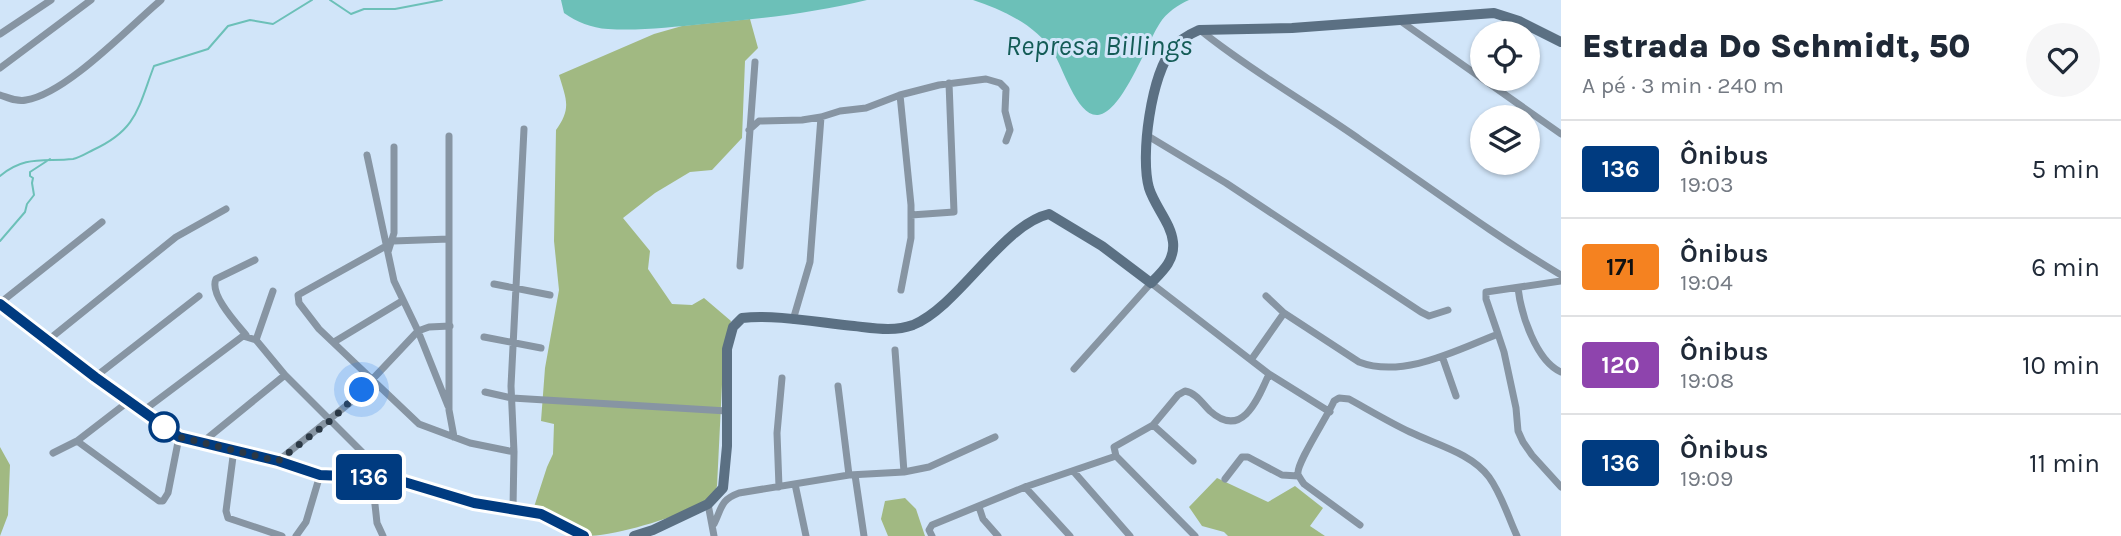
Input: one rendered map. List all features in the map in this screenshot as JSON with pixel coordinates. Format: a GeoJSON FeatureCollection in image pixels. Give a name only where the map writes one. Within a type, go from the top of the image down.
{"type":"FeatureCollection","features":[{"type":"Feature","properties":{"kind":"street"},"geometry":{"type":"LineString","coordinates":[[0,34],[51,0]]}},
{"type":"Feature","properties":{"kind":"street"},"geometry":{"type":"LineString","coordinates":[[0,68],[92,0]]}},
{"type":"Feature","properties":{"kind":"street"},"geometry":{"type":"LineString","coordinates":[[0,95],[22,101],[52,90],[81,69],[161,0]]}},
{"type":"Feature","properties":{"kind":"street"},"geometry":{"type":"LineString","coordinates":[[1074,369],[1169,264],[1173,254],[1173,242],[1149,186],[1146,164],[1151,102],[1166,59],[1187,35],[1199,30],[1292,28],[1494,13],[1519,21],[1561,42]]}},
{"type":"Feature","properties":{"kind":"street"},"geometry":{"type":"LineString","coordinates":[[1399,19],[1561,134]]}},
{"type":"Feature","properties":{"kind":"street"},"geometry":{"type":"LineString","coordinates":[[1199,30],[1233,57],[1362,141],[1511,246],[1561,275]]}},
{"type":"Feature","properties":{"kind":"street"},"geometry":{"type":"LineString","coordinates":[[740,266],[755,62]]}},
{"type":"Feature","properties":{"kind":"street"},"geometry":{"type":"LineString","coordinates":[[749,130],[759,121],[821,117],[840,111],[866,108],[900,95],[950,83],[986,79],[1000,83],[1006,89],[1005,111],[1010,130],[1006,141]]}},
{"type":"Feature","properties":{"kind":"street"},"geometry":{"type":"LineString","coordinates":[[911,215],[954,212],[950,83]]}},
{"type":"Feature","properties":{"kind":"street"},"geometry":{"type":"LineString","coordinates":[[900,95],[911,215],[911,238],[901,290]]}},
{"type":"Feature","properties":{"kind":"street"},"geometry":{"type":"LineString","coordinates":[[793,320],[810,262],[821,117]]}},
{"type":"Feature","properties":{"kind":"street"},"geometry":{"type":"LineString","coordinates":[[513,509],[512,398],[524,129]]}},
{"type":"Feature","properties":{"kind":"street"},"geometry":{"type":"LineString","coordinates":[[1148,135],[1237,190],[1420,312],[1429,316],[1448,310]]}},
{"type":"Feature","properties":{"kind":"street"},"geometry":{"type":"LineString","coordinates":[[449,136],[449,410]]}},
{"type":"Feature","properties":{"kind":"street"},"geometry":{"type":"LineString","coordinates":[[389,246],[394,146]]}},
{"type":"Feature","properties":{"kind":"street"},"geometry":{"type":"LineString","coordinates":[[367,155],[389,246],[394,281],[418,331],[449,410],[454,437]]}},
{"type":"Feature","properties":{"kind":"street"},"geometry":{"type":"LineString","coordinates":[[47,341],[176,237],[226,209]]}},
{"type":"Feature","properties":{"kind":"street"},"geometry":{"type":"LineString","coordinates":[[634,536],[653,533],[708,504],[723,488],[727,349],[736,322],[748,317],[888,329],[915,324],[942,304],[1017,232],[1049,214],[1102,246],[1269,374],[1330,412]]}},
{"type":"Feature","properties":{"kind":"street"},"geometry":{"type":"LineString","coordinates":[[102,222],[0,304],[179,437],[234,449],[320,475],[391,478],[474,503],[541,514],[584,536]]}},
{"type":"Feature","properties":{"kind":"street"},"geometry":{"type":"LineString","coordinates":[[449,239],[389,246],[297,296],[299,303],[309,317],[419,424],[483,446],[514,452]]}},
{"type":"Feature","properties":{"kind":"street"},"geometry":{"type":"LineString","coordinates":[[255,260],[216,279],[214,290],[244,335],[256,340],[285,375],[365,455],[372,477],[375,512],[383,536]]}},
{"type":"Feature","properties":{"kind":"street"},"geometry":{"type":"LineString","coordinates":[[1561,281],[1490,290],[1485,295],[1504,352],[1518,431],[1532,455],[1561,487]]}},
{"type":"Feature","properties":{"kind":"street"},"geometry":{"type":"LineString","coordinates":[[494,284],[550,295]]}},
{"type":"Feature","properties":{"kind":"street"},"geometry":{"type":"LineString","coordinates":[[1518,288],[1523,317],[1534,339],[1550,366],[1561,372]]}},
{"type":"Feature","properties":{"kind":"street"},"geometry":{"type":"LineString","coordinates":[[256,340],[273,291]]}},
{"type":"Feature","properties":{"kind":"street"},"geometry":{"type":"LineString","coordinates":[[95,377],[199,296]]}},
{"type":"Feature","properties":{"kind":"street"},"geometry":{"type":"LineString","coordinates":[[1266,296],[1284,313],[1350,357],[1370,366],[1416,363],[1498,334]]}},
{"type":"Feature","properties":{"kind":"street"},"geometry":{"type":"LineString","coordinates":[[334,342],[402,301]]}},
{"type":"Feature","properties":{"kind":"street"},"geometry":{"type":"LineString","coordinates":[[1251,360],[1284,313]]}},
{"type":"Feature","properties":{"kind":"street"},"geometry":{"type":"LineString","coordinates":[[278,461],[331,420],[418,331],[429,327],[450,326]]}},
{"type":"Feature","properties":{"kind":"street"},"geometry":{"type":"LineString","coordinates":[[143,411],[244,335]]}},
{"type":"Feature","properties":{"kind":"street"},"geometry":{"type":"LineString","coordinates":[[484,337],[541,348]]}},
{"type":"Feature","properties":{"kind":"street"},"geometry":{"type":"LineString","coordinates":[[895,350],[904,471]]}},
{"type":"Feature","properties":{"kind":"street"},"geometry":{"type":"LineString","coordinates":[[1442,356],[1456,396]]}},
{"type":"Feature","properties":{"kind":"street"},"geometry":{"type":"LineString","coordinates":[[1195,536],[1116,456],[1114,447],[1153,425],[1178,395],[1185,391],[1195,396],[1223,421],[1242,418],[1258,401],[1269,374]]}},
{"type":"Feature","properties":{"kind":"street"},"geometry":{"type":"LineString","coordinates":[[204,441],[285,375]]}},
{"type":"Feature","properties":{"kind":"street"},"geometry":{"type":"LineString","coordinates":[[779,487],[777,433],[782,378]]}},
{"type":"Feature","properties":{"kind":"street"},"geometry":{"type":"LineString","coordinates":[[838,386],[864,536]]}},
{"type":"Feature","properties":{"kind":"street"},"geometry":{"type":"LineString","coordinates":[[485,392],[512,398],[727,411]]}},
{"type":"Feature","properties":{"kind":"street"},"geometry":{"type":"LineString","coordinates":[[1360,525],[1304,484],[1298,476],[1307,451],[1336,399],[1349,399],[1409,432],[1465,456],[1488,475],[1497,489],[1517,536]]}},
{"type":"Feature","properties":{"kind":"street"},"geometry":{"type":"LineString","coordinates":[[53,453],[77,441],[129,401]]}},
{"type":"Feature","properties":{"kind":"street"},"geometry":{"type":"LineString","coordinates":[[1153,425],[1193,461]]}},
{"type":"Feature","properties":{"kind":"street"},"geometry":{"type":"LineString","coordinates":[[77,441],[159,502],[163,501],[168,493],[179,437]]}},
{"type":"Feature","properties":{"kind":"street"},"geometry":{"type":"LineString","coordinates":[[714,524],[722,503],[738,493],[852,475],[929,467],[995,437]]}},
{"type":"Feature","properties":{"kind":"street"},"geometry":{"type":"LineString","coordinates":[[234,449],[226,511],[228,518],[282,536]]}},
{"type":"Feature","properties":{"kind":"street"},"geometry":{"type":"LineString","coordinates":[[932,536],[929,530],[932,525],[1025,487],[1116,456]]}},
{"type":"Feature","properties":{"kind":"street"},"geometry":{"type":"LineString","coordinates":[[1225,479],[1242,457],[1248,457],[1282,475],[1298,476]]}},
{"type":"Feature","properties":{"kind":"street"},"geometry":{"type":"LineString","coordinates":[[1074,472],[1130,536]]}},
{"type":"Feature","properties":{"kind":"street"},"geometry":{"type":"LineString","coordinates":[[296,536],[306,522],[320,475]]}},
{"type":"Feature","properties":{"kind":"street"},"geometry":{"type":"LineString","coordinates":[[795,484],[806,536]]}},
{"type":"Feature","properties":{"kind":"street"},"geometry":{"type":"LineString","coordinates":[[1025,487],[1070,536]]}},
{"type":"Feature","properties":{"kind":"street"},"geometry":{"type":"LineString","coordinates":[[708,504],[714,524],[714,536]]}},
{"type":"Feature","properties":{"kind":"street"},"geometry":{"type":"LineString","coordinates":[[979,507],[983,519],[998,536]]}},
{"type":"Feature","properties":{"kind":"shaded area"},"geometry":{"type":"Polygon","coordinates":[[[750,19],[758,48],[745,61],[742,138],[712,170],[690,172],[655,193],[623,218],[650,251],[648,269],[672,304],[692,305],[704,298],[731,321],[724,344],[717,486],[709,499],[683,512],[631,529],[586,536],[534,507],[553,454],[554,424],[541,421],[545,368],[559,290],[554,241],[556,130],[564,116],[566,103],[559,75],[654,34],[682,26],[750,19]]]}},
{"type":"Feature","properties":{"kind":"shaded area"},"geometry":{"type":"Polygon","coordinates":[[[0,447],[10,465],[8,515],[0,536],[0,447]]]}},
{"type":"Feature","properties":{"kind":"shaded area"},"geometry":{"type":"Polygon","coordinates":[[[1217,478],[1268,502],[1295,486],[1323,508],[1310,526],[1325,536],[1228,536],[1224,532],[1202,526],[1189,507],[1217,478]]]}},
{"type":"Feature","properties":{"kind":"shaded area"},"geometry":{"type":"Polygon","coordinates":[[[905,498],[916,509],[925,536],[888,536],[881,519],[885,501],[905,498]]]}},
{"type":"Feature","properties":{"kind":"water"},"geometry":{"type":"Polygon","coordinates":[[[561,0],[867,0],[765,18],[632,29],[602,28],[584,24],[564,13],[561,0]]]}},
{"type":"Feature","properties":{"kind":"water","name":"Represa Billings"},"geometry":{"type":"Polygon","coordinates":[[[973,0],[1189,0],[1173,9],[1163,19],[1125,90],[1107,111],[1098,115],[1090,113],[1077,100],[1053,52],[1038,34],[1007,14],[973,0]]]}},
{"type":"Feature","properties":{"kind":"waterway"},"geometry":{"type":"LineString","coordinates":[[0,176],[26,162],[75,158],[108,142],[119,134],[134,116],[154,66],[208,49],[228,26],[250,20],[273,24],[312,0]]}},
{"type":"Feature","properties":{"kind":"waterway"},"geometry":{"type":"LineString","coordinates":[[330,0],[351,14],[364,9],[395,9],[442,0]]}},
{"type":"Feature","properties":{"kind":"waterway"},"geometry":{"type":"LineString","coordinates":[[0,241],[25,212],[34,195],[30,172],[50,159]]}},
{"type":"Feature","properties":{"kind":"bus line","name":"136"},"geometry":{"type":"LineString","coordinates":[[0,304],[179,437],[204,441],[320,475],[391,478],[474,503],[528,510],[559,522],[584,536]]}},
{"type":"Feature","properties":{"kind":"route"},"geometry":{"type":"LineString","coordinates":[[164,427],[162,426],[179,437],[278,461],[331,420],[362,390]]}}]}
